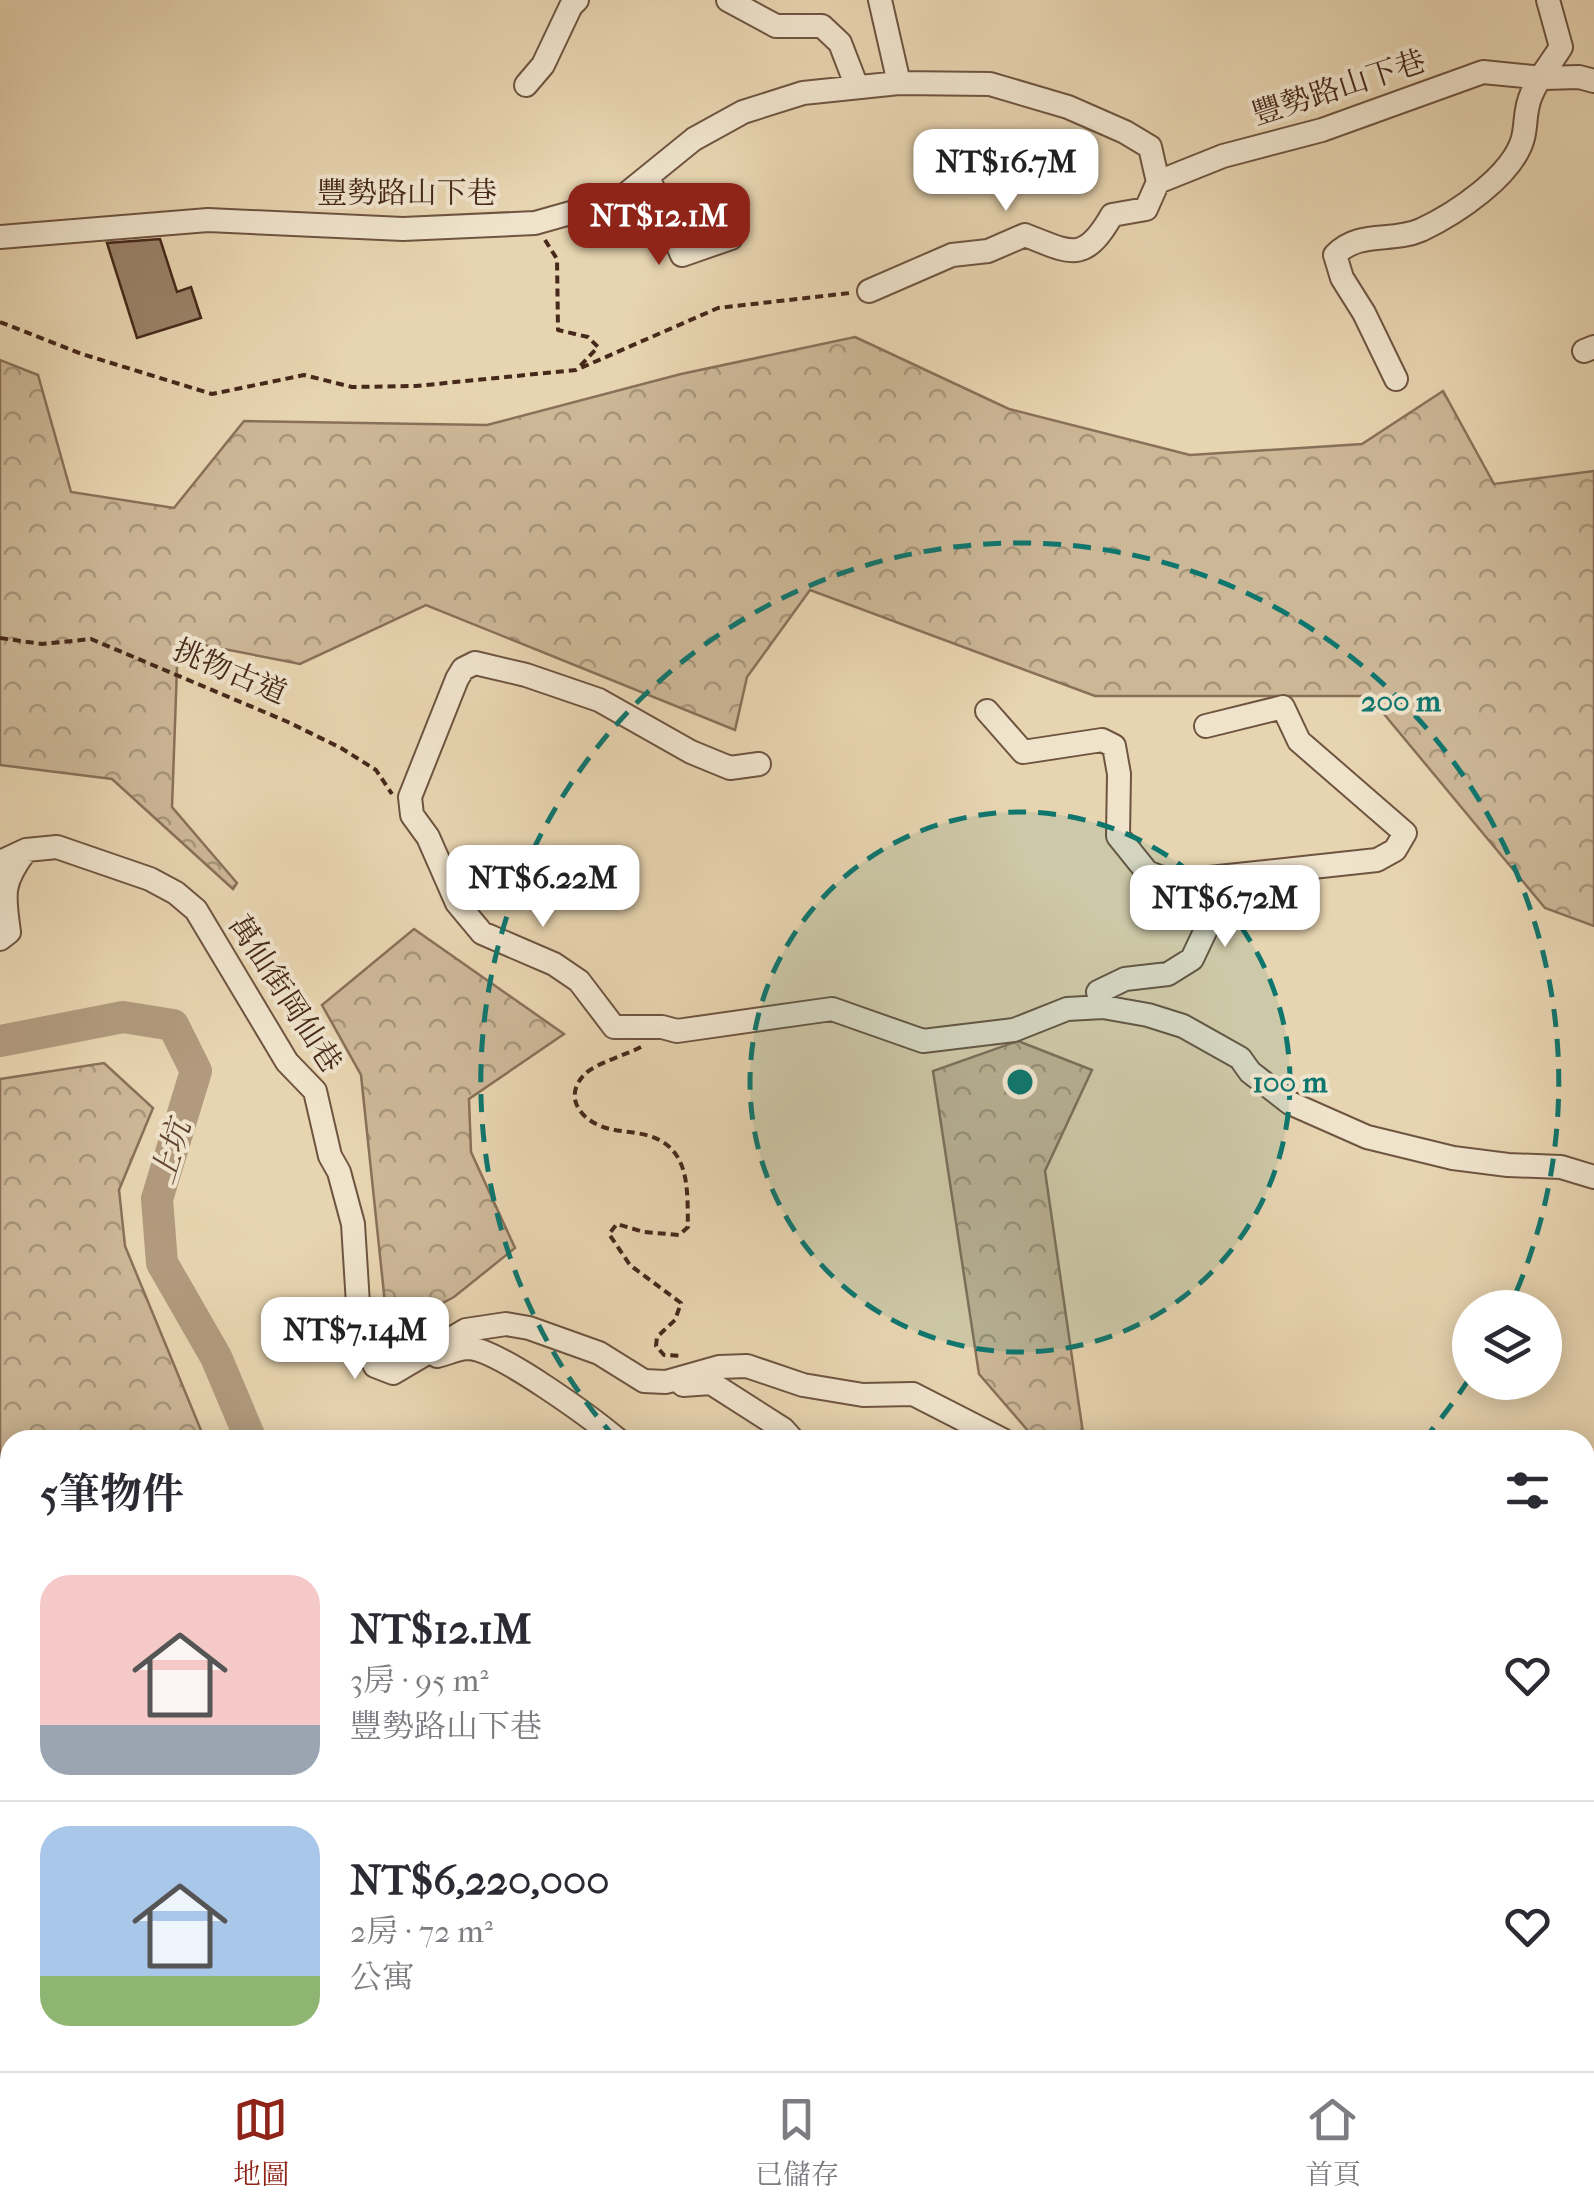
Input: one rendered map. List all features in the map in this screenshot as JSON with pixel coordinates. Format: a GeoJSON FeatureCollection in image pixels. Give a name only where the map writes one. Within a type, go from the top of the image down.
{"type":"FeatureCollection","features":[{"type":"Feature","properties":{"kind":"street"},"geometry":{"type":"LineString","coordinates":[[526,85],[542,66],[577,0]]}},
{"type":"Feature","properties":{"kind":"street"},"geometry":{"type":"LineString","coordinates":[[728,0],[776,26],[822,26],[840,42],[857,87]]}},
{"type":"Feature","properties":{"kind":"street"},"geometry":{"type":"LineString","coordinates":[[880,0],[899,83]]}},
{"type":"Feature","properties":{"kind":"street"},"geometry":{"type":"LineString","coordinates":[[1396,379],[1342,278],[1335,256],[1347,242],[1415,233],[1452,215],[1503,172],[1523,139],[1524,113],[1534,88],[1562,48],[1548,0]]}},
{"type":"Feature","properties":{"kind":"street","name":"豐勢路山下巷"},"geometry":{"type":"LineString","coordinates":[[1158,182],[1223,156],[1322,130],[1484,72],[1594,81]]}},
{"type":"Feature","properties":{"kind":"street","name":"豐勢路山下巷"},"geometry":{"type":"LineString","coordinates":[[0,236],[208,220],[403,229],[535,223],[620,199],[694,139],[743,112],[803,92],[899,83],[990,84],[1068,108],[1150,147],[1158,182],[1146,208],[1112,216],[1098,241],[1085,248],[1072,251],[1025,235],[988,251],[952,256],[870,291]]}},
{"type":"Feature","properties":{"kind":"street"},"geometry":{"type":"LineString","coordinates":[[648,177],[682,254],[731,238]]}},
{"type":"Feature","properties":{"kind":"street"},"geometry":{"type":"LineString","coordinates":[[759,764],[730,768],[691,752],[599,700],[526,674],[475,663],[462,669],[457,678],[410,797],[412,815],[428,837],[457,903],[482,933],[554,964],[579,981],[614,1028],[662,1027],[678,1031],[832,1009],[923,1040],[1014,1030],[1067,1009],[1104,1008],[1184,1026],[1240,1058],[1250,1072],[1290,1104],[1368,1137],[1453,1158],[1562,1166],[1594,1176]]}},
{"type":"Feature","properties":{"kind":"street"},"geometry":{"type":"LineString","coordinates":[[986,711],[1023,752],[1102,740],[1114,746],[1119,774],[1118,836],[1147,872],[1172,882],[1377,860],[1395,850],[1405,832],[1299,742],[1283,708],[1206,726]]}},
{"type":"Feature","properties":{"kind":"street","name":"萬仙街岡仙巷"},"geometry":{"type":"LineString","coordinates":[[0,862],[26,850],[57,847],[150,880],[176,892],[196,910],[287,1062],[315,1091],[330,1156],[340,1172],[353,1224],[358,1304],[367,1349],[375,1366],[394,1373],[414,1362]]}},
{"type":"Feature","properties":{"kind":"street"},"geometry":{"type":"LineString","coordinates":[[0,939],[9,932],[4,894],[7,876],[26,850]]}},
{"type":"Feature","properties":{"kind":"street"},"geometry":{"type":"LineString","coordinates":[[1104,1008],[1098,992],[1126,979],[1168,974],[1192,959],[1210,920],[1240,912],[1256,894],[1266,872]]}},
{"type":"Feature","properties":{"kind":"street"},"geometry":{"type":"LineString","coordinates":[[414,1362],[466,1330],[506,1324],[529,1328],[599,1353],[644,1381],[666,1382],[718,1367],[747,1366],[803,1385],[863,1395],[913,1394],[983,1430]]}},
{"type":"Feature","properties":{"kind":"street"},"geometry":{"type":"LineString","coordinates":[[414,1362],[468,1348],[494,1356],[606,1430]]}},
{"type":"Feature","properties":{"kind":"street"},"geometry":{"type":"LineString","coordinates":[[666,1382],[674,1386],[711,1383],[784,1430]]}},
{"type":"Feature","properties":{"kind":"path"},"geometry":{"type":"LineString","coordinates":[[535,223],[557,260],[558,330],[588,336],[598,347],[576,370]]}},
{"type":"Feature","properties":{"kind":"path"},"geometry":{"type":"LineString","coordinates":[[0,322],[82,354],[212,394],[304,375],[352,387],[416,386],[576,370],[718,308],[870,291]]}},
{"type":"Feature","properties":{"kind":"path","name":"挑物古道"},"geometry":{"type":"LineString","coordinates":[[0,638],[42,644],[92,638],[185,676],[341,748],[376,770],[398,804],[412,815]]}},
{"type":"Feature","properties":{"kind":"path"},"geometry":{"type":"LineString","coordinates":[[647,1045],[585,1073],[574,1094],[576,1110],[608,1129],[636,1132],[664,1142],[687,1175],[688,1227],[679,1235],[644,1232],[616,1224],[608,1234],[630,1264],[681,1303],[676,1320],[657,1337],[656,1346],[664,1355],[713,1356],[718,1367]]}},
{"type":"Feature","properties":{"kind":"green space"},"geometry":{"type":"Polygon","coordinates":[[[855,337],[1009,409],[1190,455],[1362,444],[1443,391],[1494,484],[1594,471],[1594,926],[1545,908],[1369,696],[1095,696],[810,590],[747,677],[735,730],[426,605],[300,664],[178,640],[172,807],[237,883],[233,889],[112,779],[0,765],[0,360],[38,375],[71,492],[174,508],[244,421],[487,425],[681,374],[855,337]]]}},
{"type":"Feature","properties":{"kind":"green space"},"geometry":{"type":"Polygon","coordinates":[[[414,929],[564,1034],[469,1099],[471,1152],[515,1248],[454,1297],[388,1332],[361,1075],[322,1005],[414,929]]]}},
{"type":"Feature","properties":{"kind":"green space"},"geometry":{"type":"Polygon","coordinates":[[[1018,1041],[1092,1070],[1045,1171],[1083,1430],[1027,1430],[979,1374],[933,1071],[1018,1041]]]}},
{"type":"Feature","properties":{"kind":"green space"},"geometry":{"type":"Polygon","coordinates":[[[104,1063],[153,1108],[119,1190],[125,1246],[201,1430],[0,1430],[0,1079],[104,1063]]]}},
{"type":"Feature","properties":{"kind":"building"},"geometry":{"type":"Polygon","coordinates":[[[160,239],[177,292],[191,287],[201,318],[137,338],[107,243],[160,239]]]}},
{"type":"Feature","properties":{"kind":"waterway","name":"上坑"},"geometry":{"type":"LineString","coordinates":[[0,1041],[123,1017],[173,1025],[196,1071],[157,1199],[162,1263],[216,1357],[247,1430]]}}]}
